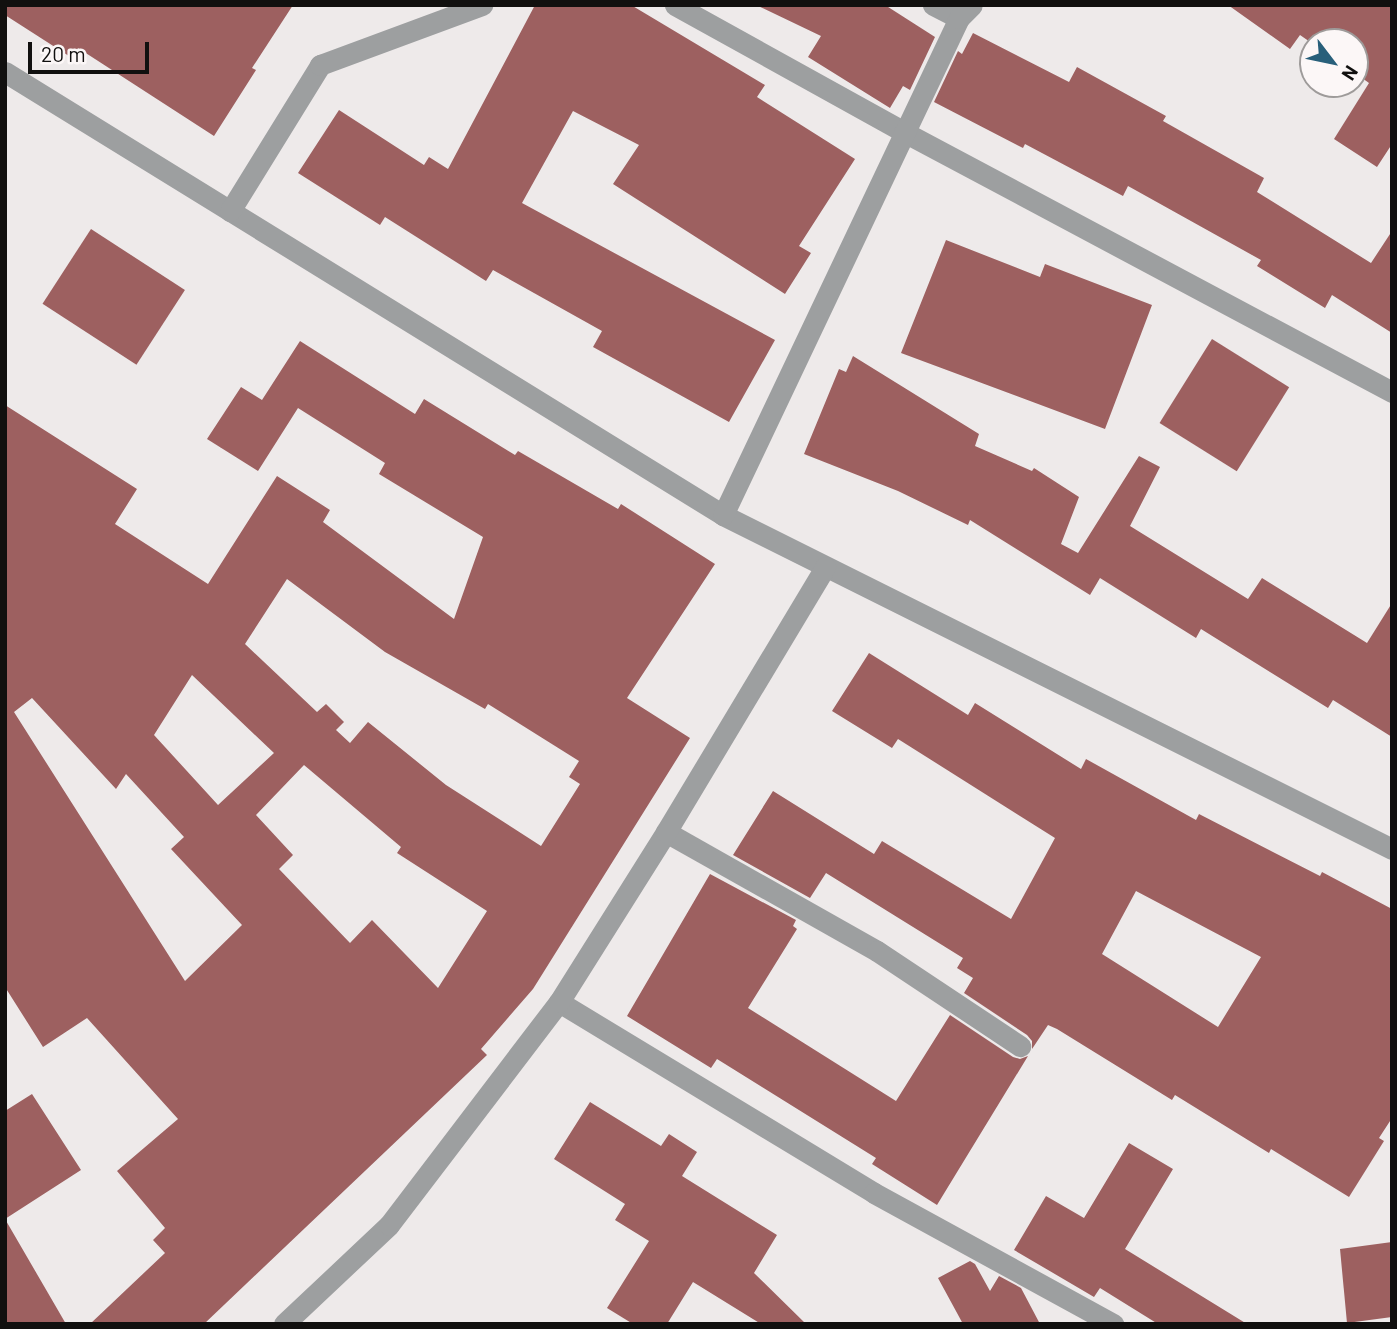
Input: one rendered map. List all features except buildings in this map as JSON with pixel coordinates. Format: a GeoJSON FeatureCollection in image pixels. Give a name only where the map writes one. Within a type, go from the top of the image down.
{"type":"FeatureCollection","features":[{"type":"Feature","properties":{"kind":"street"},"geometry":{"type":"LineString","coordinates":[[230,211],[320,65],[482,5]]}},
{"type":"Feature","properties":{"kind":"street"},"geometry":{"type":"LineString","coordinates":[[675,5],[904,132],[1392,391]]}},
{"type":"Feature","properties":{"kind":"street"},"geometry":{"type":"LineString","coordinates":[[723,515],[904,132],[965,11],[933,5]]}},
{"type":"Feature","properties":{"kind":"street"},"geometry":{"type":"LineString","coordinates":[[5,72],[723,515],[1392,849]]}},
{"type":"Feature","properties":{"kind":"street"},"geometry":{"type":"LineString","coordinates":[[284,1324],[388,1225],[559,1002],[666,832],[825,567]]}},
{"type":"Feature","properties":{"kind":"street"},"geometry":{"type":"LineString","coordinates":[[666,832],[877,951],[1020,1046]]}},
{"type":"Feature","properties":{"kind":"street"},"geometry":{"type":"LineString","coordinates":[[559,1002],[874,1193],[1113,1324]]}}]}
